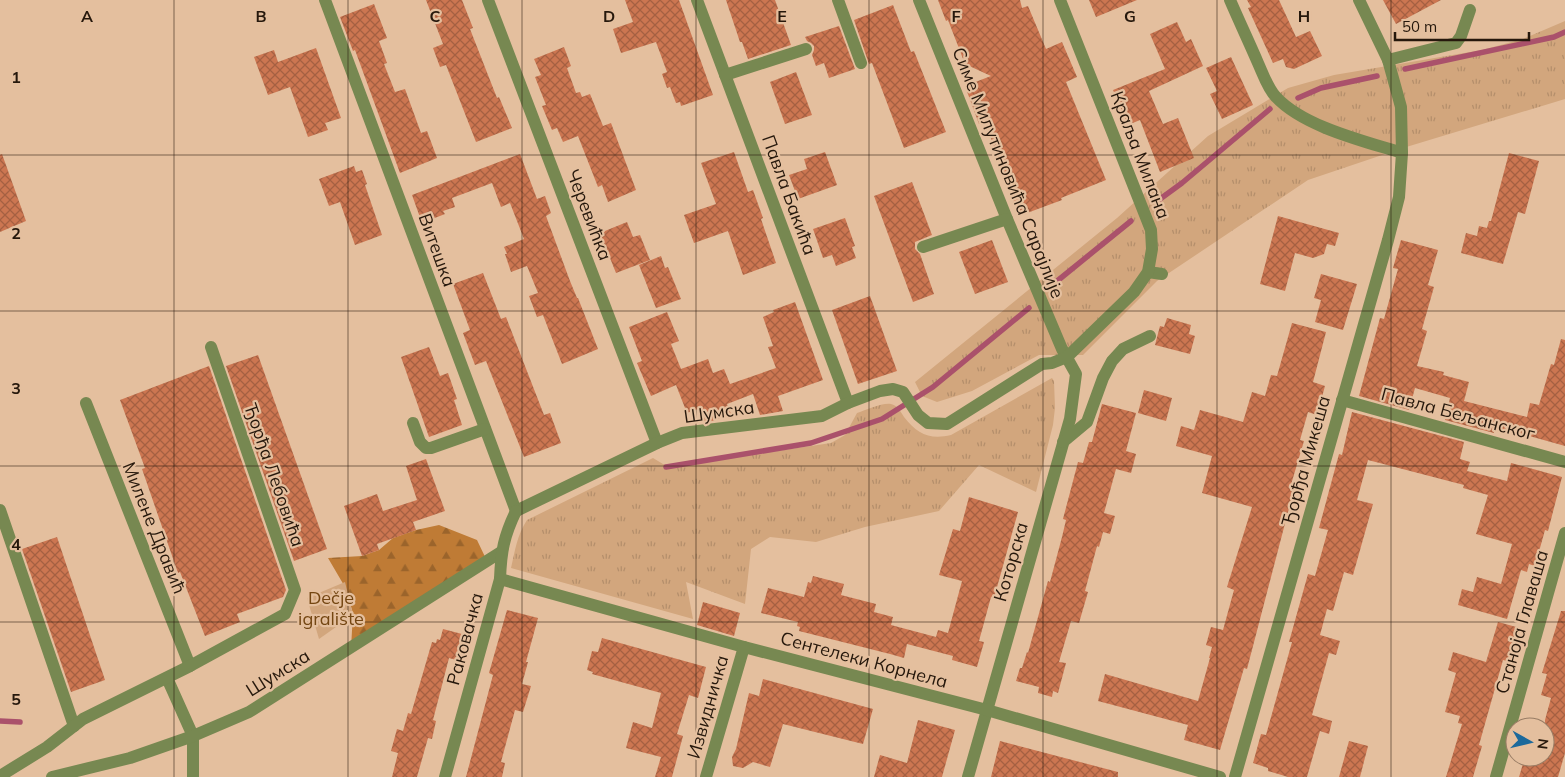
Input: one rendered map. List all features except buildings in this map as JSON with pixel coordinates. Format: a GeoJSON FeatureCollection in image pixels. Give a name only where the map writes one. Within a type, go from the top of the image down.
{"type":"FeatureCollection","features":[{"type":"Feature","properties":{"kind":"street","name":"Витешка"},"geometry":{"type":"LineString","coordinates":[[325,0],[516,511]]}},
{"type":"Feature","properties":{"kind":"street","name":"Черевићка"},"geometry":{"type":"LineString","coordinates":[[488,0],[657,443]]}},
{"type":"Feature","properties":{"kind":"street","name":"Павла Бакића"},"geometry":{"type":"LineString","coordinates":[[698,0],[848,403]]}},
{"type":"Feature","properties":{"kind":"street"},"geometry":{"type":"LineString","coordinates":[[838,0],[861,63]]}},
{"type":"Feature","properties":{"kind":"street","name":"Симе Милутиновића Сарајлије"},"geometry":{"type":"LineString","coordinates":[[919,0],[1007,218],[1067,357]]}},
{"type":"Feature","properties":{"kind":"street","name":"Краља Милана"},"geometry":{"type":"LineString","coordinates":[[1060,0],[1151,230],[1152,249],[1148,272],[1134,292],[1067,357]]}},
{"type":"Feature","properties":{"kind":"street"},"geometry":{"type":"LineString","coordinates":[[1230,0],[1265,79],[1276,97],[1294,113],[1309,120],[1340,133],[1402,153]]}},
{"type":"Feature","properties":{"kind":"street","name":"Ђорђа Микеша"},"geometry":{"type":"LineString","coordinates":[[1235,777],[1399,197],[1402,153],[1400,107],[1388,60],[1358,0]]}},
{"type":"Feature","properties":{"kind":"street"},"geometry":{"type":"LineString","coordinates":[[1388,60],[1456,43],[1461,36],[1470,10]]}},
{"type":"Feature","properties":{"kind":"street"},"geometry":{"type":"LineString","coordinates":[[726,75],[806,49]]}},
{"type":"Feature","properties":{"kind":"street"},"geometry":{"type":"LineString","coordinates":[[923,247],[1007,218]]}},
{"type":"Feature","properties":{"kind":"street"},"geometry":{"type":"LineString","coordinates":[[1148,272],[1162,274]]}},
{"type":"Feature","properties":{"kind":"street"},"geometry":{"type":"LineString","coordinates":[[1063,442],[1087,422],[1112,361],[1123,349],[1150,336]]}},
{"type":"Feature","properties":{"kind":"street","name":"Ђорђа Лебовића"},"geometry":{"type":"LineString","coordinates":[[190,666],[286,614],[295,590],[211,347]]}},
{"type":"Feature","properties":{"kind":"street","name":"Шумска"},"geometry":{"type":"LineString","coordinates":[[516,511],[657,443],[682,433],[822,416],[848,403],[880,391],[893,389],[903,392],[918,415],[928,423],[947,424],[1042,364],[1052,363],[1067,357]]}},
{"type":"Feature","properties":{"kind":"street","name":"Которска"},"geometry":{"type":"LineString","coordinates":[[968,777],[1070,419],[1076,374],[1067,357]]}},
{"type":"Feature","properties":{"kind":"street","name":"Павла Бељанског"},"geometry":{"type":"LineString","coordinates":[[1342,400],[1565,462]]}},
{"type":"Feature","properties":{"kind":"street","name":"Милене Дравић"},"geometry":{"type":"LineString","coordinates":[[86,403],[190,666]]}},
{"type":"Feature","properties":{"kind":"street"},"geometry":{"type":"LineString","coordinates":[[413,423],[420,442],[426,448],[431,448],[485,429]]}},
{"type":"Feature","properties":{"kind":"street"},"geometry":{"type":"LineString","coordinates":[[0,510],[74,726]]}},
{"type":"Feature","properties":{"kind":"street","name":"Раковачка"},"geometry":{"type":"LineString","coordinates":[[445,777],[500,579],[501,552],[516,511]]}},
{"type":"Feature","properties":{"kind":"street","name":"Станоја Главаша"},"geometry":{"type":"LineString","coordinates":[[1496,777],[1565,533]]}},
{"type":"Feature","properties":{"kind":"street","name":"Шумска"},"geometry":{"type":"LineString","coordinates":[[52,777],[130,758],[193,736],[249,712],[501,552]]}},
{"type":"Feature","properties":{"kind":"street","name":"Сентелеки Корнела"},"geometry":{"type":"LineString","coordinates":[[500,579],[986,710],[1220,777]]}},
{"type":"Feature","properties":{"kind":"street","name":"Извидничка"},"geometry":{"type":"LineString","coordinates":[[706,777],[744,646]]}},
{"type":"Feature","properties":{"kind":"street"},"geometry":{"type":"LineString","coordinates":[[0,776],[47,747],[74,726],[190,666]]}},
{"type":"Feature","properties":{"kind":"street"},"geometry":{"type":"LineString","coordinates":[[167,678],[193,736],[193,777]]}},
{"type":"Feature","properties":{"kind":"green space"},"geometry":{"type":"Polygon","coordinates":[[[1565,21],[1565,99],[1403,148],[1308,180],[1157,281],[1083,355],[1039,355],[972,391],[937,402],[922,396],[915,382],[1117,218],[1208,136],[1288,88],[1334,75],[1482,50],[1523,39],[1565,21]]]}},
{"type":"Feature","properties":{"kind":"green space"},"geometry":{"type":"Polygon","coordinates":[[[1052,378],[1054,381],[1055,408],[1053,425],[1036,492],[979,465],[939,511],[865,527],[816,542],[770,537],[751,549],[745,604],[686,582],[693,619],[511,568],[519,537],[527,520],[653,458],[663,464],[678,466],[831,443],[845,435],[857,413],[884,404],[897,407],[914,428],[924,434],[937,437],[951,435],[1052,378]]]}},
{"type":"Feature","properties":{"kind":"green space"},"geometry":{"type":"Polygon","coordinates":[[[439,525],[477,540],[487,561],[351,648],[353,613],[345,587],[328,558],[362,556],[379,550],[393,538],[439,525]]]}},
{"type":"Feature","properties":{"kind":"green space","name":"Dečje igralište"},"geometry":{"type":"Polygon","coordinates":[[[345,582],[353,615],[319,639],[307,598],[345,582]]]}},
{"type":"Feature","properties":{"kind":"waterway"},"geometry":{"type":"LineString","coordinates":[[1405,69],[1554,37],[1565,32]]}},
{"type":"Feature","properties":{"kind":"waterway"},"geometry":{"type":"LineString","coordinates":[[1298,98],[1321,88],[1377,76]]}},
{"type":"Feature","properties":{"kind":"waterway"},"geometry":{"type":"LineString","coordinates":[[1156,202],[1182,183],[1270,109]]}},
{"type":"Feature","properties":{"kind":"waterway"},"geometry":{"type":"LineString","coordinates":[[1051,286],[1131,221]]}},
{"type":"Feature","properties":{"kind":"waterway"},"geometry":{"type":"LineString","coordinates":[[666,467],[811,443],[882,419],[933,387],[1029,308]]}},
{"type":"Feature","properties":{"kind":"waterway"},"geometry":{"type":"LineString","coordinates":[[0,721],[20,722]]}}]}
